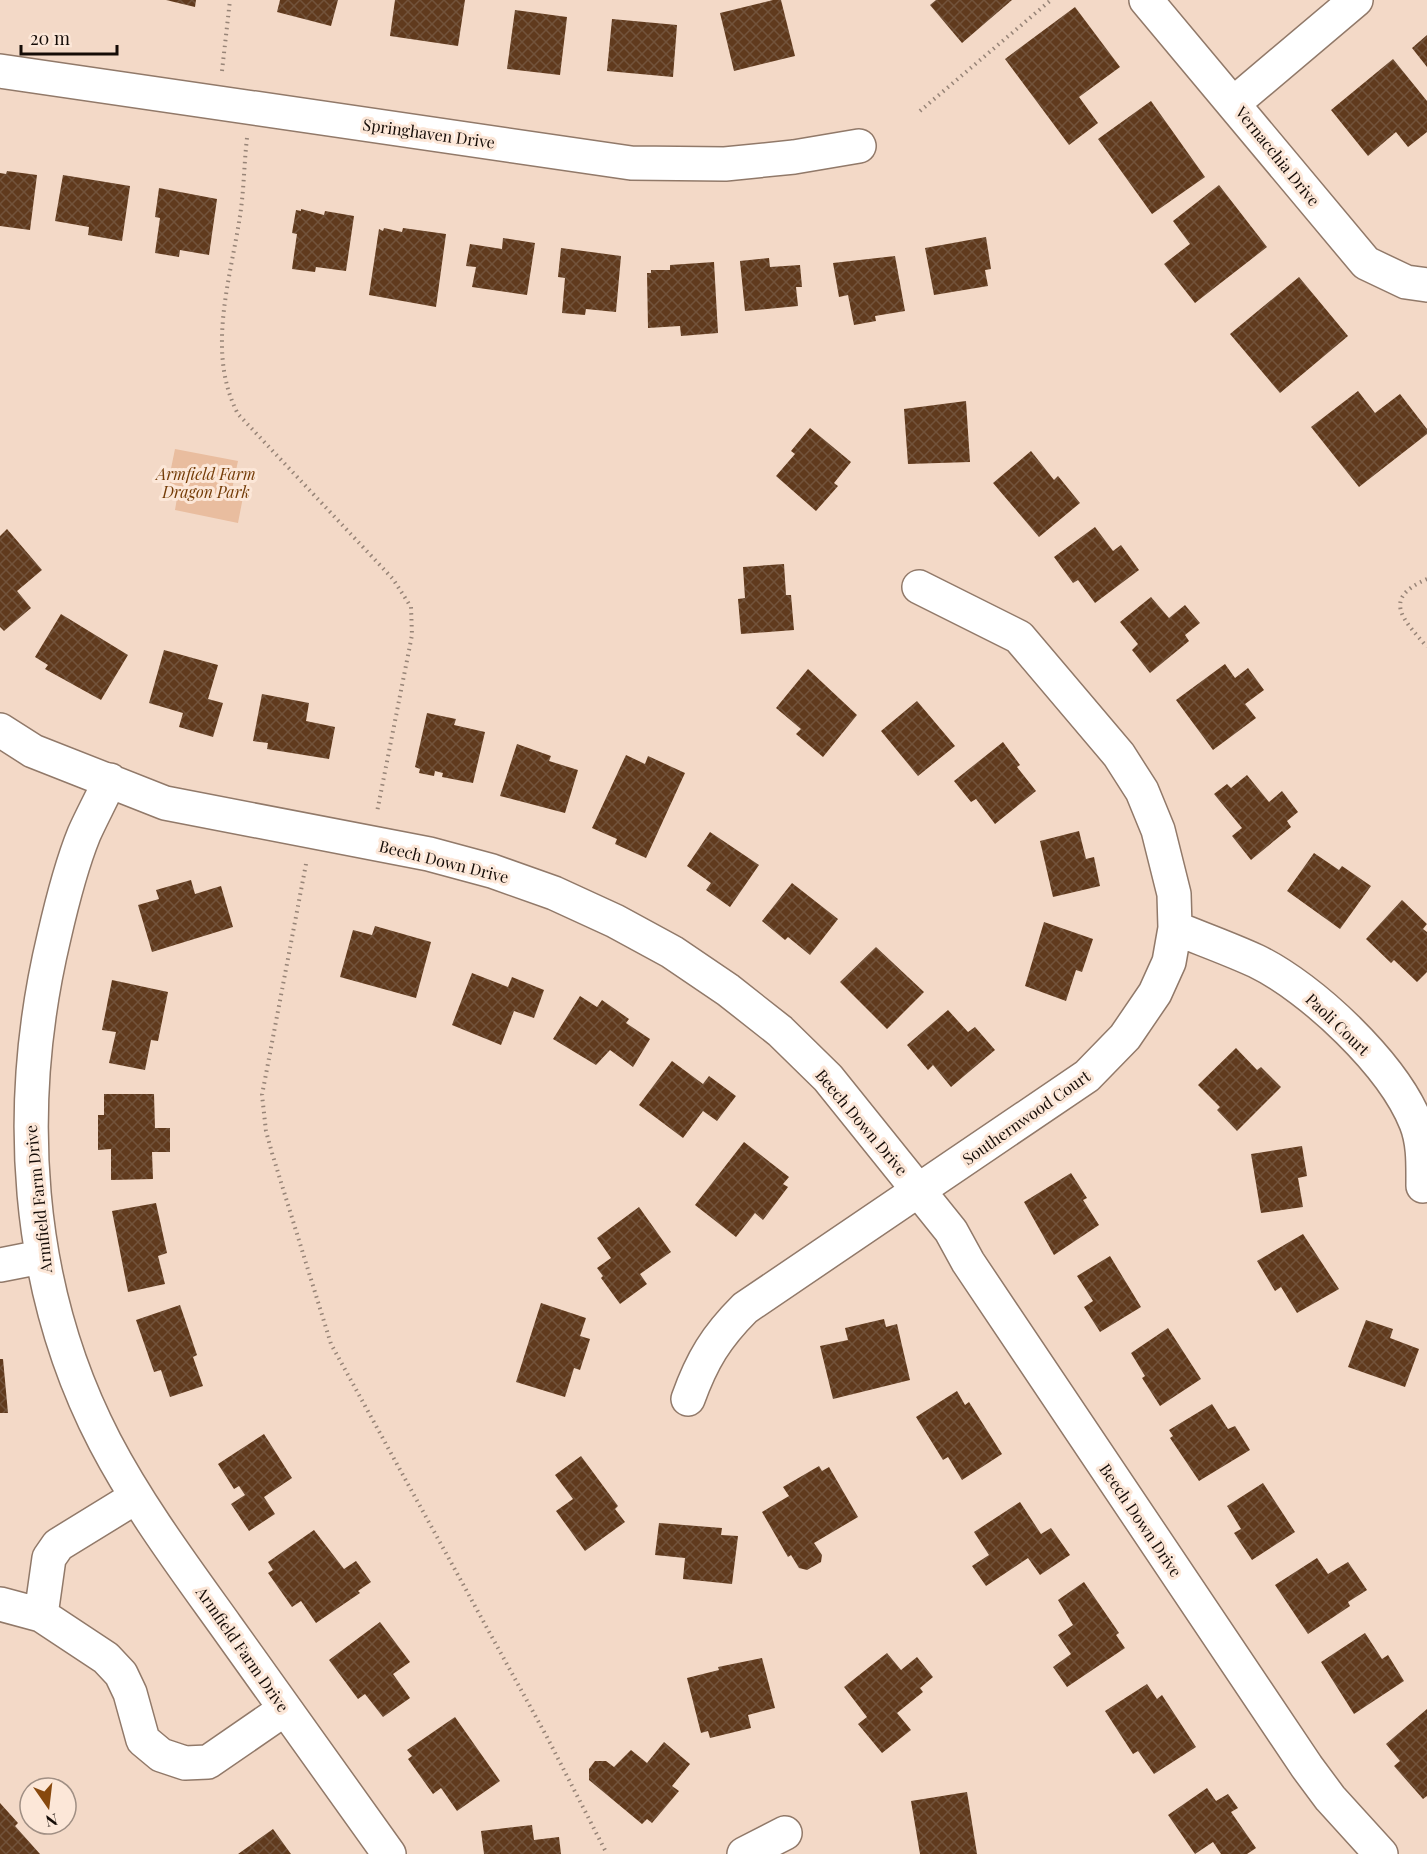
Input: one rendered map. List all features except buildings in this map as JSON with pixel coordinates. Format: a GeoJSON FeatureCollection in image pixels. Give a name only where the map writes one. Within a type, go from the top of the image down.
{"type":"FeatureCollection","features":[{"type":"Feature","properties":{"kind":"street","name":"Vernacchia Drive"},"geometry":{"type":"LineString","coordinates":[[1146,0],[1366,264],[1406,282],[1427,285]]}},
{"type":"Feature","properties":{"kind":"street"},"geometry":{"type":"LineString","coordinates":[[1234,103],[1356,0]]}},
{"type":"Feature","properties":{"kind":"street","name":"Springhaven Drive"},"geometry":{"type":"LineString","coordinates":[[0,71],[631,163],[725,164],[794,157],[859,146]]}},
{"type":"Feature","properties":{"kind":"street","name":"Southernwood Court"},"geometry":{"type":"LineString","coordinates":[[688,1399],[700,1366],[720,1333],[745,1308],[1041,1109],[1087,1076],[1107,1058],[1155,993],[1169,962],[1175,928],[1173,894],[1158,830],[1142,791],[1119,755],[1019,637],[920,587]]}},
{"type":"Feature","properties":{"kind":"street","name":"Beech Down Drive"},"geometry":{"type":"LineString","coordinates":[[0,730],[33,751],[165,803],[429,854],[503,874],[615,921],[672,952],[728,990],[788,1039],[850,1103],[951,1231],[968,1262],[1307,1767],[1330,1798],[1381,1854]]}},
{"type":"Feature","properties":{"kind":"street","name":"Armfield Farm Drive"},"geometry":{"type":"LineString","coordinates":[[110,780],[83,836],[63,900],[39,1011],[30,1106],[31,1153],[41,1257],[50,1299],[71,1362],[104,1440],[136,1497],[389,1854]]}},
{"type":"Feature","properties":{"kind":"street","name":"Paoli Court"},"geometry":{"type":"LineString","coordinates":[[1175,928],[1258,962],[1304,991],[1345,1029],[1388,1077],[1417,1124],[1423,1156],[1423,1186]]}},
{"type":"Feature","properties":{"kind":"street"},"geometry":{"type":"LineString","coordinates":[[0,1265],[41,1257]]}},
{"type":"Feature","properties":{"kind":"street"},"geometry":{"type":"LineString","coordinates":[[41,1615],[50,1558],[58,1545],[136,1497]]}},
{"type":"Feature","properties":{"kind":"street"},"geometry":{"type":"LineString","coordinates":[[0,1604],[41,1615],[87,1644],[121,1674],[130,1693],[143,1740],[161,1755],[185,1763],[208,1762],[285,1709]]}},
{"type":"Feature","properties":{"kind":"street"},"geometry":{"type":"LineString","coordinates":[[744,1854],[785,1833]]}},
{"type":"Feature","properties":{"kind":"path"},"geometry":{"type":"LineString","coordinates":[[230,0],[221,66],[227,104],[247,137],[240,212],[220,342],[228,396],[238,414],[393,579],[411,607],[412,635],[388,746],[371,843]]}},
{"type":"Feature","properties":{"kind":"path"},"geometry":{"type":"LineString","coordinates":[[920,111],[1051,0]]}},
{"type":"Feature","properties":{"kind":"path"},"geometry":{"type":"LineString","coordinates":[[1427,579],[1407,587],[1402,596],[1400,609],[1405,621],[1427,647]]}},
{"type":"Feature","properties":{"kind":"path"},"geometry":{"type":"LineString","coordinates":[[316,865],[306,863],[262,1095],[266,1131],[272,1153],[331,1344],[548,1739],[607,1854]]}},
{"type":"Feature","properties":{"kind":"green space","name":"Armfield Farm Dragon Park"},"geometry":{"type":"Polygon","coordinates":[[[175,449],[238,461],[231,494],[243,497],[238,523],[175,510],[179,486],[168,483],[175,449]]]}}]}
